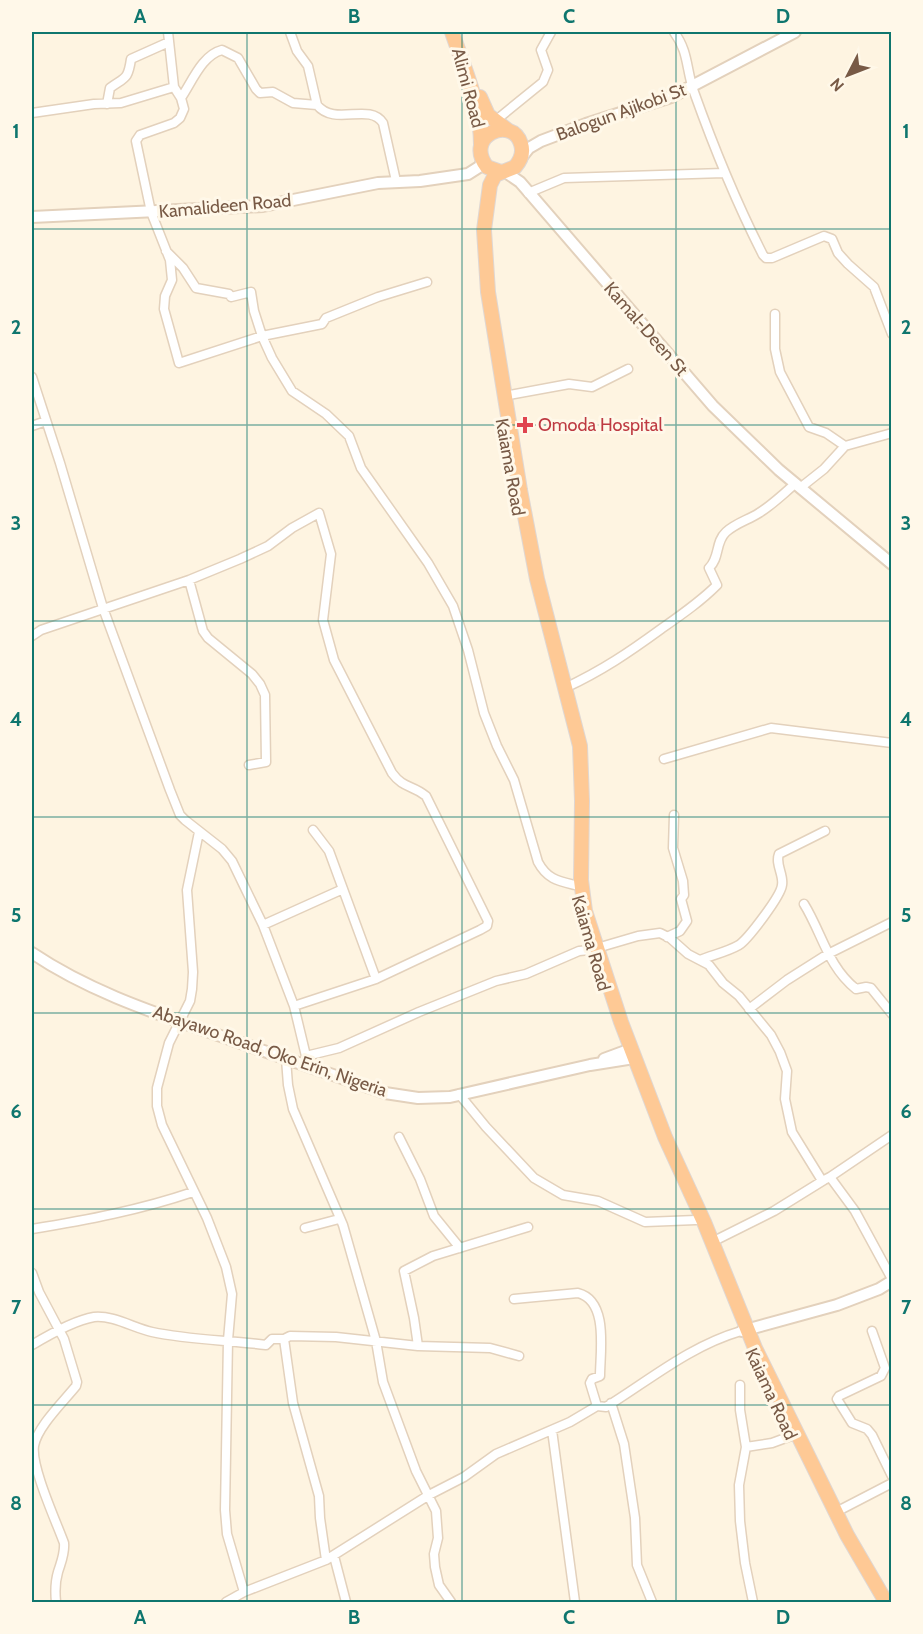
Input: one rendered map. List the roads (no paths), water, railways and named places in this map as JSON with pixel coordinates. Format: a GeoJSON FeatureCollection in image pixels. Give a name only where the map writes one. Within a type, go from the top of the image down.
{"type":"FeatureCollection","features":[{"type":"Feature","properties":{"kind":"highway","name":"Alimi Road"},"geometry":{"type":"LineString","coordinates":[[452,32],[476,105],[481,131],[481,146]]}},
{"type":"Feature","properties":{"kind":"highway"},"geometry":{"type":"LineString","coordinates":[[457,32],[488,115],[513,134],[522,146],[519,161],[509,170],[502,172],[494,170],[484,162],[481,146],[489,134],[495,130],[513,134]]}},
{"type":"Feature","properties":{"kind":"highway","name":"Kaiama Road"},"geometry":{"type":"LineString","coordinates":[[484,162],[478,237],[482,291],[520,522],[541,624],[575,756],[577,788],[575,885],[578,907],[670,1165],[790,1436],[852,1559],[878,1602]]}},
{"type":"Feature","properties":{"kind":"highway","name":"Kaiama Road"},"geometry":{"type":"LineString","coordinates":[[502,172],[495,175],[490,185],[485,217],[484,245],[491,312],[519,490],[537,579],[581,758],[580,866],[593,949]]}},
{"type":"Feature","properties":{"kind":"highway","name":"Kaiama Road"},"geometry":{"type":"LineString","coordinates":[[630,1054],[712,1242],[744,1330],[860,1559],[886,1602]]}},
{"type":"Feature","properties":{"kind":"street"},"geometry":{"type":"LineString","coordinates":[[168,32],[174,87],[181,98],[184,109],[180,118],[174,123],[140,135],[136,141],[151,212],[170,260],[172,280],[165,296],[164,309],[178,363],[262,336],[322,324],[326,318],[378,297],[427,282]]}},
{"type":"Feature","properties":{"kind":"street"},"geometry":{"type":"LineString","coordinates":[[290,32],[297,51],[308,66],[317,105],[321,110],[329,114],[378,117],[383,123],[396,181]]}},
{"type":"Feature","properties":{"kind":"street"},"geometry":{"type":"LineString","coordinates":[[495,121],[543,82],[548,70],[541,50],[551,32]]}},
{"type":"Feature","properties":{"kind":"street"},"geometry":{"type":"LineString","coordinates":[[674,32],[680,39],[686,54],[692,87],[724,173],[762,255],[772,258],[828,236],[832,239],[838,253],[874,287],[891,334]]}},
{"type":"Feature","properties":{"kind":"street","name":"Balogun Ajikobi St"},"geometry":{"type":"LineString","coordinates":[[541,141],[586,124],[650,105],[692,87],[795,32]]}},
{"type":"Feature","properties":{"kind":"street"},"geometry":{"type":"LineString","coordinates":[[107,104],[110,88],[128,75],[131,59],[169,42]]}},
{"type":"Feature","properties":{"kind":"street"},"geometry":{"type":"LineString","coordinates":[[181,98],[204,63],[217,51],[222,50],[238,58],[256,89],[261,93],[273,92],[293,103],[317,105]]}},
{"type":"Feature","properties":{"kind":"street"},"geometry":{"type":"LineString","coordinates":[[32,113],[94,104],[121,103],[174,87]]}},
{"type":"Feature","properties":{"kind":"street"},"geometry":{"type":"LineString","coordinates":[[513,134],[541,141]]}},
{"type":"Feature","properties":{"kind":"street"},"geometry":{"type":"LineString","coordinates":[[520,182],[519,161],[529,148],[541,141]]}},
{"type":"Feature","properties":{"kind":"street","name":"Kamalideen Road"},"geometry":{"type":"LineString","coordinates":[[32,217],[263,206],[396,181],[420,181],[468,174],[484,162]]}},
{"type":"Feature","properties":{"kind":"street"},"geometry":{"type":"LineString","coordinates":[[502,172],[520,182]]}},
{"type":"Feature","properties":{"kind":"street"},"geometry":{"type":"LineString","coordinates":[[528,193],[564,178],[578,176],[609,178],[724,173]]}},
{"type":"Feature","properties":{"kind":"street","name":"Kamal-Deen St"},"geometry":{"type":"LineString","coordinates":[[520,182],[713,406],[778,470],[891,564]]}},
{"type":"Feature","properties":{"kind":"street"},"geometry":{"type":"LineString","coordinates":[[166,251],[183,268],[196,288],[210,289],[215,293],[229,294],[231,297],[251,292],[262,336],[291,391],[326,414],[349,436],[361,468],[428,563],[453,606],[468,650],[484,713],[514,780],[543,872],[553,880],[575,885]]}},
{"type":"Feature","properties":{"kind":"street"},"geometry":{"type":"LineString","coordinates":[[775,314],[775,349],[780,372],[791,396],[809,427],[826,433],[846,446]]}},
{"type":"Feature","properties":{"kind":"street"},"geometry":{"type":"LineString","coordinates":[[504,396],[569,384],[592,387],[628,369]]}},
{"type":"Feature","properties":{"kind":"street"},"geometry":{"type":"LineString","coordinates":[[32,377],[103,608],[173,800],[185,820],[222,849],[232,861],[262,925],[294,1006],[305,1060],[339,1048],[496,981],[526,974],[579,951],[660,933],[688,954],[709,965],[723,983],[739,996],[771,1035],[787,1071],[785,1099],[792,1132],[816,1173],[827,1179],[855,1211],[891,1280],[879,1289],[837,1305],[722,1337],[684,1355],[606,1407],[597,1406],[570,1422],[496,1454],[464,1477],[429,1495],[330,1558],[244,1592],[226,1602]]}},
{"type":"Feature","properties":{"kind":"street"},"geometry":{"type":"LineString","coordinates":[[32,426],[46,421]]}},
{"type":"Feature","properties":{"kind":"street"},"geometry":{"type":"LineString","coordinates":[[565,688],[618,661],[713,589],[717,585],[709,568],[715,562],[719,541],[726,532],[824,469],[846,446],[891,433]]}},
{"type":"Feature","properties":{"kind":"street"},"geometry":{"type":"LineString","coordinates":[[32,636],[41,630],[189,580],[268,546],[292,528],[319,513],[331,554],[323,620],[334,660],[392,773],[400,784],[426,796],[488,921],[487,926],[480,930],[376,979],[294,1006]]}},
{"type":"Feature","properties":{"kind":"street"},"geometry":{"type":"LineString","coordinates":[[189,580],[203,631],[214,645],[252,674],[265,695],[266,762],[249,765]]}},
{"type":"Feature","properties":{"kind":"street"},"geometry":{"type":"LineString","coordinates":[[664,759],[771,728],[891,743]]}},
{"type":"Feature","properties":{"kind":"street"},"geometry":{"type":"LineString","coordinates":[[668,937],[680,931],[687,921],[681,899],[684,895],[683,881],[673,848],[674,815]]}},
{"type":"Feature","properties":{"kind":"street"},"geometry":{"type":"LineString","coordinates":[[313,830],[329,851],[376,979]]}},
{"type":"Feature","properties":{"kind":"street"},"geometry":{"type":"LineString","coordinates":[[699,960],[736,946],[744,940],[777,898],[783,884],[777,859],[779,854],[825,831]]}},
{"type":"Feature","properties":{"kind":"street"},"geometry":{"type":"LineString","coordinates":[[199,832],[186,890],[193,972],[192,989],[190,1001],[169,1042],[157,1088],[157,1107],[162,1125],[207,1218],[226,1267],[232,1294],[228,1340],[225,1510],[227,1534],[244,1592]]}},
{"type":"Feature","properties":{"kind":"street"},"geometry":{"type":"LineString","coordinates":[[262,925],[343,889]]}},
{"type":"Feature","properties":{"kind":"street"},"geometry":{"type":"LineString","coordinates":[[804,904],[840,975],[853,987],[871,988],[891,1014]]}},
{"type":"Feature","properties":{"kind":"street"},"geometry":{"type":"LineString","coordinates":[[749,1009],[828,954],[891,922]]}},
{"type":"Feature","properties":{"kind":"street","name":"Abayawo Road, Oko Erin, Nigeria"},"geometry":{"type":"LineString","coordinates":[[32,953],[54,968],[94,989],[286,1059],[305,1060],[386,1093],[418,1098],[450,1096],[630,1054]]}},
{"type":"Feature","properties":{"kind":"street"},"geometry":{"type":"LineString","coordinates":[[286,1059],[293,1109],[343,1225],[375,1341],[383,1382],[407,1451],[436,1510],[438,1538],[434,1554],[435,1567],[439,1585],[451,1602]]}},
{"type":"Feature","properties":{"kind":"street"},"geometry":{"type":"LineString","coordinates":[[459,1094],[486,1127],[534,1178],[563,1195],[598,1201],[645,1222],[696,1220]]}},
{"type":"Feature","properties":{"kind":"street"},"geometry":{"type":"LineString","coordinates":[[712,1242],[774,1211],[827,1179],[891,1135]]}},
{"type":"Feature","properties":{"kind":"street"},"geometry":{"type":"LineString","coordinates":[[399,1137],[420,1179],[434,1216],[460,1248]]}},
{"type":"Feature","properties":{"kind":"street"},"geometry":{"type":"LineString","coordinates":[[32,1229],[92,1220],[159,1204],[193,1192]]}},
{"type":"Feature","properties":{"kind":"street"},"geometry":{"type":"LineString","coordinates":[[305,1228],[339,1219]]}},
{"type":"Feature","properties":{"kind":"street"},"geometry":{"type":"LineString","coordinates":[[418,1346],[404,1271],[433,1256],[528,1227]]}},
{"type":"Feature","properties":{"kind":"street"},"geometry":{"type":"LineString","coordinates":[[32,1273],[39,1292],[60,1330],[76,1378],[76,1386],[40,1431],[34,1446],[35,1465],[64,1543],[64,1555],[56,1583],[56,1602]]}},
{"type":"Feature","properties":{"kind":"street"},"geometry":{"type":"LineString","coordinates":[[514,1299],[578,1293],[593,1304],[598,1313],[601,1331],[599,1376],[592,1379],[590,1383],[597,1406]]}},
{"type":"Feature","properties":{"kind":"street"},"geometry":{"type":"LineString","coordinates":[[32,1345],[60,1330],[91,1318],[103,1317],[152,1332],[266,1345],[272,1339],[285,1339],[290,1336],[418,1346],[490,1348],[519,1356]]}},
{"type":"Feature","properties":{"kind":"street"},"geometry":{"type":"LineString","coordinates":[[872,1331],[885,1372],[837,1399],[852,1423],[867,1429],[872,1435],[891,1476]]}},
{"type":"Feature","properties":{"kind":"street"},"geometry":{"type":"LineString","coordinates":[[285,1339],[293,1403],[321,1505],[320,1518],[330,1558],[345,1602]]}},
{"type":"Feature","properties":{"kind":"street"},"geometry":{"type":"LineString","coordinates":[[740,1385],[740,1410],[746,1447],[739,1485],[740,1521],[753,1602]]}},
{"type":"Feature","properties":{"kind":"street"},"geometry":{"type":"LineString","coordinates":[[611,1403],[624,1444],[635,1518],[637,1565],[652,1602]]}},
{"type":"Feature","properties":{"kind":"street"},"geometry":{"type":"LineString","coordinates":[[552,1430],[575,1602]]}},
{"type":"Feature","properties":{"kind":"street"},"geometry":{"type":"LineString","coordinates":[[746,1447],[772,1443],[790,1436]]}},
{"type":"Feature","properties":{"kind":"street"},"geometry":{"type":"LineString","coordinates":[[836,1512],[891,1483]]}},
{"type":"Feature","properties":{"kind":"place","name":"Omoda Hospital"},"geometry":{"type":"Point","coordinates":[525,425]}}]}
